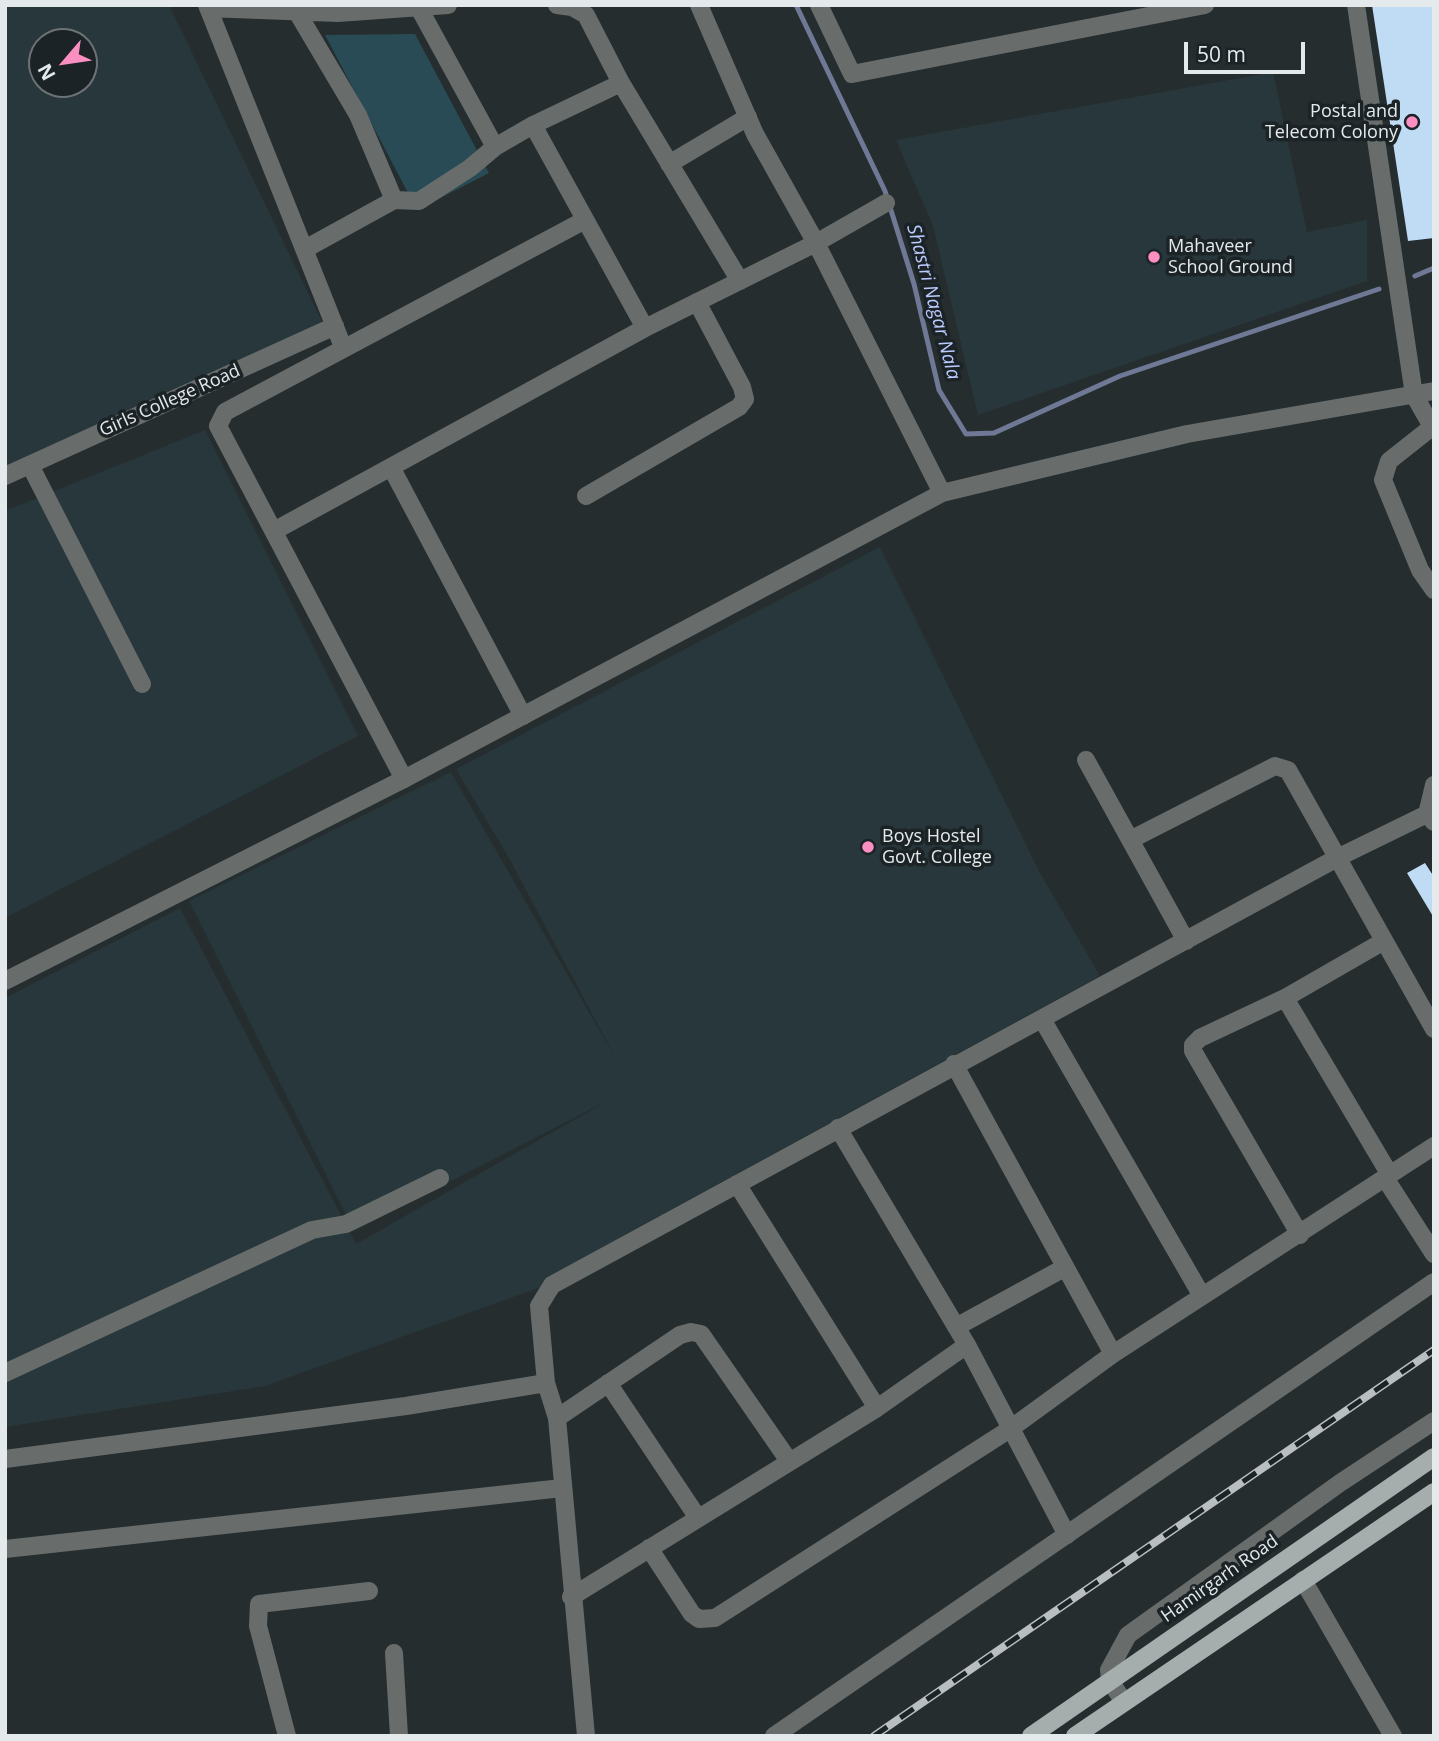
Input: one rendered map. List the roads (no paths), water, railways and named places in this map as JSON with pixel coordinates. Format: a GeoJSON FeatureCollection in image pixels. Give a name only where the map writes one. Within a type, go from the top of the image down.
{"type":"FeatureCollection","features":[{"type":"Feature","properties":{"kind":"main road","name":"Hamirgarh Road"},"geometry":{"type":"LineString","coordinates":[[1031,1736],[1434,1457]]}},
{"type":"Feature","properties":{"kind":"main road"},"geometry":{"type":"LineString","coordinates":[[1075,1736],[1434,1492]]}},
{"type":"Feature","properties":{"kind":"street"},"geometry":{"type":"LineString","coordinates":[[343,347],[208,6],[338,13],[448,5]]}},
{"type":"Feature","properties":{"kind":"street"},"geometry":{"type":"LineString","coordinates":[[557,5],[572,7],[586,15],[621,83],[740,281]]}},
{"type":"Feature","properties":{"kind":"street"},"geometry":{"type":"LineString","coordinates":[[699,5],[748,117],[816,243],[942,493]]}},
{"type":"Feature","properties":{"kind":"street"},"geometry":{"type":"LineString","coordinates":[[819,5],[852,74],[1205,5]]}},
{"type":"Feature","properties":{"kind":"street"},"geometry":{"type":"LineString","coordinates":[[1356,5],[1414,395],[1433,428],[1389,461],[1383,480],[1420,570],[1434,590]]}},
{"type":"Feature","properties":{"kind":"street"},"geometry":{"type":"LineString","coordinates":[[419,8],[495,147]]}},
{"type":"Feature","properties":{"kind":"street"},"geometry":{"type":"LineString","coordinates":[[297,12],[358,115],[394,200]]}},
{"type":"Feature","properties":{"kind":"street"},"geometry":{"type":"LineString","coordinates":[[305,249],[394,200],[419,201],[470,168],[495,147],[533,125],[621,83]]}},
{"type":"Feature","properties":{"kind":"street"},"geometry":{"type":"LineString","coordinates":[[669,164],[748,117]]}},
{"type":"Feature","properties":{"kind":"street"},"geometry":{"type":"LineString","coordinates":[[533,125],[645,328]]}},
{"type":"Feature","properties":{"kind":"street"},"geometry":{"type":"LineString","coordinates":[[274,531],[645,328],[816,243],[886,204]]}},
{"type":"Feature","properties":{"kind":"street"},"geometry":{"type":"LineString","coordinates":[[404,779],[218,426],[225,412],[585,219]]}},
{"type":"Feature","properties":{"kind":"street"},"geometry":{"type":"LineString","coordinates":[[586,496],[739,407],[745,399],[742,387],[697,302]]}},
{"type":"Feature","properties":{"kind":"street","name":"Girls College Road"},"geometry":{"type":"LineString","coordinates":[[5,475],[335,326]]}},
{"type":"Feature","properties":{"kind":"street"},"geometry":{"type":"LineString","coordinates":[[5,981],[404,779],[942,493],[1187,434],[1434,391]]}},
{"type":"Feature","properties":{"kind":"street"},"geometry":{"type":"LineString","coordinates":[[30,464],[142,684]]}},
{"type":"Feature","properties":{"kind":"street"},"geometry":{"type":"LineString","coordinates":[[391,467],[523,716]]}},
{"type":"Feature","properties":{"kind":"street"},"geometry":{"type":"LineString","coordinates":[[1086,760],[1186,941]]}},
{"type":"Feature","properties":{"kind":"street"},"geometry":{"type":"LineString","coordinates":[[1130,840],[1275,766],[1288,770],[1434,1029]]}},
{"type":"Feature","properties":{"kind":"street"},"geometry":{"type":"LineString","coordinates":[[586,1736],[571,1597],[557,1418],[546,1383],[539,1306],[552,1285],[1337,858],[1430,818],[1434,785]]}},
{"type":"Feature","properties":{"kind":"street"},"geometry":{"type":"LineString","coordinates":[[1300,1235],[1193,1051],[1193,1045],[1200,1038],[1285,998],[1384,941]]}},
{"type":"Feature","properties":{"kind":"street"},"geometry":{"type":"LineString","coordinates":[[1285,998],[1434,1254]]}},
{"type":"Feature","properties":{"kind":"street"},"geometry":{"type":"LineString","coordinates":[[1042,1019],[1202,1296]]}},
{"type":"Feature","properties":{"kind":"street"},"geometry":{"type":"LineString","coordinates":[[954,1064],[1113,1354]]}},
{"type":"Feature","properties":{"kind":"street"},"geometry":{"type":"LineString","coordinates":[[838,1128],[967,1345],[1067,1535]]}},
{"type":"Feature","properties":{"kind":"street"},"geometry":{"type":"LineString","coordinates":[[649,1548],[692,1614],[699,1619],[715,1618],[1010,1429],[1113,1354],[1434,1146]]}},
{"type":"Feature","properties":{"kind":"street"},"geometry":{"type":"LineString","coordinates":[[5,1373],[312,1230],[346,1224],[440,1178]]}},
{"type":"Feature","properties":{"kind":"street"},"geometry":{"type":"LineString","coordinates":[[737,1184],[877,1408]]}},
{"type":"Feature","properties":{"kind":"street"},"geometry":{"type":"LineString","coordinates":[[956,1327],[1064,1268]]}},
{"type":"Feature","properties":{"kind":"street"},"geometry":{"type":"LineString","coordinates":[[774,1736],[1434,1282]]}},
{"type":"Feature","properties":{"kind":"street"},"geometry":{"type":"LineString","coordinates":[[557,1418],[680,1335],[691,1332],[701,1334],[789,1461]]}},
{"type":"Feature","properties":{"kind":"street"},"geometry":{"type":"LineString","coordinates":[[571,1597],[877,1408],[967,1345]]}},
{"type":"Feature","properties":{"kind":"street"},"geometry":{"type":"LineString","coordinates":[[5,1460],[406,1406],[546,1383]]}},
{"type":"Feature","properties":{"kind":"street"},"geometry":{"type":"LineString","coordinates":[[608,1383],[698,1518]]}},
{"type":"Feature","properties":{"kind":"street"},"geometry":{"type":"LineString","coordinates":[[1124,1702],[1110,1681],[1109,1670],[1113,1657],[1128,1636],[1340,1483],[1434,1421]]}},
{"type":"Feature","properties":{"kind":"street"},"geometry":{"type":"LineString","coordinates":[[5,1549],[562,1488]]}},
{"type":"Feature","properties":{"kind":"street"},"geometry":{"type":"LineString","coordinates":[[1303,1580],[1393,1736]]}},
{"type":"Feature","properties":{"kind":"street"},"geometry":{"type":"LineString","coordinates":[[287,1736],[258,1626],[259,1604],[369,1591]]}},
{"type":"Feature","properties":{"kind":"street"},"geometry":{"type":"LineString","coordinates":[[394,1653],[399,1736]]}},
{"type":"Feature","properties":{"kind":"waterway","name":"Shastri Nagar Nala"},"geometry":{"type":"LineString","coordinates":[[796,5],[885,191],[914,284],[939,390],[966,434],[994,433],[1120,376],[1379,289]]}},
{"type":"Feature","properties":{"kind":"waterway","name":"Shastri Nagar Nala"},"geometry":{"type":"LineString","coordinates":[[1415,276],[1434,268]]}},
{"type":"Feature","properties":{"kind":"railway"},"geometry":{"type":"LineString","coordinates":[[874,1736],[1434,1350]]}},
{"type":"Feature","properties":{"kind":"place","name":"Postal and Telecom Colony"},"geometry":{"type":"Point","coordinates":[1412,122]}},
{"type":"Feature","properties":{"kind":"place","name":"Mahaveer School Ground"},"geometry":{"type":"Point","coordinates":[1154,257]}},
{"type":"Feature","properties":{"kind":"place","name":"Boys Hostel Govt. College"},"geometry":{"type":"Point","coordinates":[868,847]}}]}
